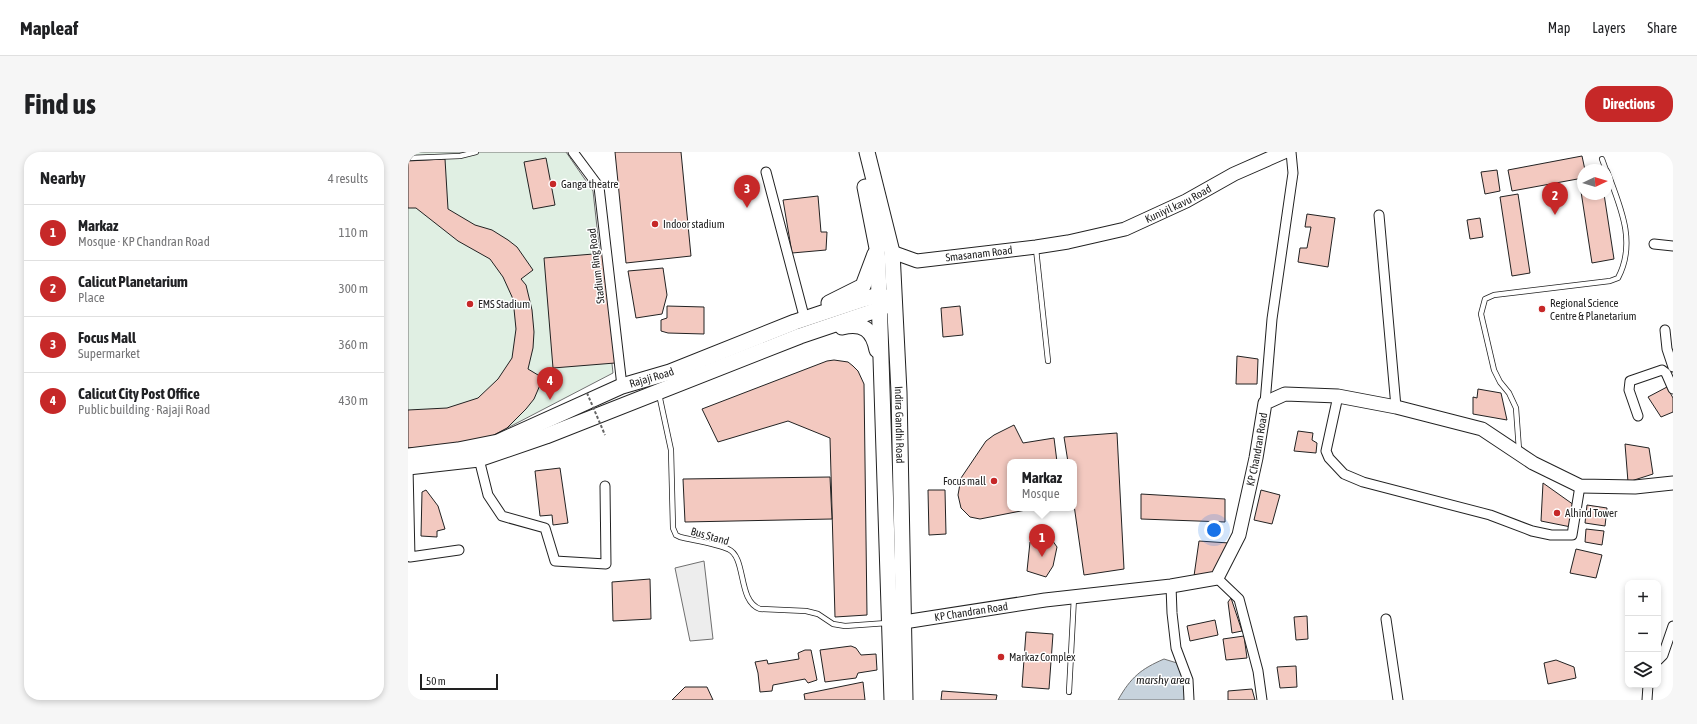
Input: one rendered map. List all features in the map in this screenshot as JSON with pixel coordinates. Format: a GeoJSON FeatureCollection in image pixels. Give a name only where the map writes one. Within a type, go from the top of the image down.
{"type":"FeatureCollection","features":[{"type":"Feature","properties":{"kind":"main road","name":"Indira Gandhi Road"},"geometry":{"type":"LineString","coordinates":[[857,152],[870,208],[885,250],[879,302],[881,369],[897,622],[904,700]]}},
{"type":"Feature","properties":{"kind":"main road","name":"Indira Gandhi Road"},"geometry":{"type":"LineString","coordinates":[[867,152],[895,300],[899,392],[897,622],[892,700]]}},
{"type":"Feature","properties":{"kind":"main road"},"geometry":{"type":"LineString","coordinates":[[408,467],[480,459],[546,436],[659,392],[800,325],[863,286],[885,250]]}},
{"type":"Feature","properties":{"kind":"main road","name":"Rajaji Road"},"geometry":{"type":"LineString","coordinates":[[408,456],[458,450],[498,442],[622,386],[670,372],[800,325],[879,302],[895,300]]}},
{"type":"Feature","properties":{"kind":"main road"},"geometry":{"type":"LineString","coordinates":[[800,325],[862,326],[870,332],[875,340],[881,369]]}},
{"type":"Feature","properties":{"kind":"street","name":"Stadium Ring Road"},"geometry":{"type":"LineString","coordinates":[[573,152],[599,187],[622,386]]}},
{"type":"Feature","properties":{"kind":"street","name":"Kuniyil kavu Road"},"geometry":{"type":"LineString","coordinates":[[1068,242],[1125,229],[1186,201],[1234,174],[1284,152]]}},
{"type":"Feature","properties":{"kind":"street"},"geometry":{"type":"LineString","coordinates":[[1265,403],[1272,320],[1293,172],[1291,152]]}},
{"type":"Feature","properties":{"kind":"street"},"geometry":{"type":"LineString","coordinates":[[766,172],[800,325]]}},
{"type":"Feature","properties":{"kind":"street"},"geometry":{"type":"LineString","coordinates":[[1378,215],[1396,407]]}},
{"type":"Feature","properties":{"kind":"street","name":"Smasanam Road"},"geometry":{"type":"LineString","coordinates":[[885,250],[917,261],[1068,242]]}},
{"type":"Feature","properties":{"kind":"street"},"geometry":{"type":"LineString","coordinates":[[1654,244],[1673,246]]}},
{"type":"Feature","properties":{"kind":"street"},"geometry":{"type":"LineString","coordinates":[[1665,330],[1667,349],[1673,366]]}},
{"type":"Feature","properties":{"kind":"street"},"geometry":{"type":"LineString","coordinates":[[1638,416],[1629,390],[1630,381],[1662,370],[1666,373],[1673,389]]}},
{"type":"Feature","properties":{"kind":"street","name":"KP Chandran Road"},"geometry":{"type":"LineString","coordinates":[[897,622],[973,610],[1171,586],[1217,578],[1239,535],[1256,458],[1265,403],[1285,394],[1338,396],[1396,407],[1482,429],[1533,463],[1580,486],[1635,487],[1673,483]]}},
{"type":"Feature","properties":{"kind":"street"},"geometry":{"type":"LineString","coordinates":[[1338,396],[1326,451],[1329,458],[1344,474],[1363,482],[1490,515],[1532,531],[1551,535],[1572,535],[1580,486]]}},
{"type":"Feature","properties":{"kind":"street"},"geometry":{"type":"LineString","coordinates":[[480,459],[488,495],[502,516],[545,528],[555,561],[606,564],[605,486]]}},
{"type":"Feature","properties":{"kind":"street"},"geometry":{"type":"LineString","coordinates":[[408,467],[410,557],[459,550]]}},
{"type":"Feature","properties":{"kind":"street"},"geometry":{"type":"LineString","coordinates":[[1217,578],[1238,599],[1258,671],[1262,700]]}},
{"type":"Feature","properties":{"kind":"street"},"geometry":{"type":"LineString","coordinates":[[1171,586],[1176,648],[1188,680],[1189,700]]}},
{"type":"Feature","properties":{"kind":"street"},"geometry":{"type":"LineString","coordinates":[[1386,619],[1398,700]]}},
{"type":"Feature","properties":{"kind":"street"},"geometry":{"type":"LineString","coordinates":[[1661,658],[1664,655],[1673,626]]}},
{"type":"Feature","properties":{"kind":"street"},"geometry":{"type":"LineString","coordinates":[[1647,700],[1648,688]]}},
{"type":"Feature","properties":{"kind":"lane"},"geometry":{"type":"LineString","coordinates":[[408,158],[460,156],[476,152]]}},
{"type":"Feature","properties":{"kind":"lane"},"geometry":{"type":"LineString","coordinates":[[1602,159],[1604,164]]}},
{"type":"Feature","properties":{"kind":"lane"},"geometry":{"type":"LineString","coordinates":[[1519,454],[1516,408],[1509,393],[1500,382],[1494,370],[1482,314],[1485,299],[1494,295],[1610,281],[1618,278],[1624,267],[1627,248],[1624,216],[1613,187]]}},
{"type":"Feature","properties":{"kind":"lane"},"geometry":{"type":"LineString","coordinates":[[1036,247],[1048,361]]}},
{"type":"Feature","properties":{"kind":"lane","name":"Bus Stand"},"geometry":{"type":"LineString","coordinates":[[659,392],[671,450],[673,528],[676,535],[729,549],[736,556],[748,599],[753,606],[760,609],[806,611],[818,614],[832,624],[845,626],[897,622]]}},
{"type":"Feature","properties":{"kind":"lane"},"geometry":{"type":"LineString","coordinates":[[1069,692],[1074,598]]}},
{"type":"Feature","properties":{"kind":"path"},"geometry":{"type":"LineString","coordinates":[[587,393],[605,435]]}},
{"type":"Feature","properties":{"kind":"green space"},"geometry":{"type":"Polygon","coordinates":[[[408,152],[566,152],[593,191],[613,373],[492,436],[459,446],[408,448],[408,152]]]}},
{"type":"Feature","properties":{"kind":"shaded area"},"geometry":{"type":"Polygon","coordinates":[[[704,561],[713,639],[690,641],[675,568],[704,561]]]}},
{"type":"Feature","properties":{"kind":"water","name":"marshy area"},"geometry":{"type":"Polygon","coordinates":[[[1164,659],[1177,663],[1184,680],[1185,700],[1118,700],[1127,685],[1137,675],[1149,666],[1164,659]]]}},
{"type":"Feature","properties":{"kind":"building","name":"Indoor stadium"},"geometry":{"type":"Polygon","coordinates":[[[615,152],[681,152],[691,256],[626,263],[615,152]]]}},
{"type":"Feature","properties":{"kind":"building"},"geometry":{"type":"Polygon","coordinates":[[[1582,156],[1584,164],[1577,164],[1577,179],[1512,191],[1508,170],[1582,156]]]}},
{"type":"Feature","properties":{"kind":"building"},"geometry":{"type":"Polygon","coordinates":[[[546,158],[555,205],[533,209],[524,162],[546,158]]]}},
{"type":"Feature","properties":{"kind":"building"},"geometry":{"type":"Polygon","coordinates":[[[445,159],[448,209],[475,225],[492,230],[508,240],[517,247],[533,270],[521,279],[526,285],[532,310],[534,332],[533,348],[528,369],[543,378],[534,399],[526,409],[507,428],[492,436],[473,442],[434,447],[408,448],[408,410],[447,408],[478,398],[498,379],[512,358],[516,329],[513,299],[503,277],[490,259],[458,241],[416,208],[408,208],[408,161],[445,159]]]}},
{"type":"Feature","properties":{"kind":"building"},"geometry":{"type":"Polygon","coordinates":[[[1497,170],[1500,191],[1485,194],[1481,172],[1497,170]]]}},
{"type":"Feature","properties":{"kind":"building"},"geometry":{"type":"Polygon","coordinates":[[[1518,194],[1530,273],[1512,276],[1500,197],[1518,194]]]}},
{"type":"Feature","properties":{"kind":"building"},"geometry":{"type":"Polygon","coordinates":[[[818,196],[821,232],[827,232],[826,250],[792,253],[783,200],[818,196]]]}},
{"type":"Feature","properties":{"kind":"building"},"geometry":{"type":"Polygon","coordinates":[[[1582,200],[1605,200],[1614,259],[1592,263],[1582,200]]]}},
{"type":"Feature","properties":{"kind":"building"},"geometry":{"type":"Polygon","coordinates":[[[1307,214],[1335,218],[1328,267],[1298,262],[1300,248],[1307,248],[1311,227],[1305,227],[1307,214]]]}},
{"type":"Feature","properties":{"kind":"building"},"geometry":{"type":"Polygon","coordinates":[[[1480,218],[1483,237],[1470,239],[1467,220],[1480,218]]]}},
{"type":"Feature","properties":{"kind":"building"},"geometry":{"type":"Polygon","coordinates":[[[606,253],[615,363],[553,368],[544,258],[606,253]]]}},
{"type":"Feature","properties":{"kind":"building"},"geometry":{"type":"Polygon","coordinates":[[[663,268],[667,295],[662,314],[636,318],[628,271],[663,268]]]}},
{"type":"Feature","properties":{"kind":"building"},"geometry":{"type":"Polygon","coordinates":[[[667,306],[704,307],[704,334],[668,333],[661,331],[661,320],[667,318],[667,306]]]}},
{"type":"Feature","properties":{"kind":"building"},"geometry":{"type":"Polygon","coordinates":[[[960,306],[963,335],[943,337],[941,308],[960,306]]]}},
{"type":"Feature","properties":{"kind":"building"},"geometry":{"type":"Polygon","coordinates":[[[1237,356],[1258,359],[1257,384],[1236,384],[1237,356]]]}},
{"type":"Feature","properties":{"kind":"building"},"geometry":{"type":"Polygon","coordinates":[[[834,360],[848,362],[853,366],[858,371],[864,384],[867,615],[835,617],[830,438],[788,421],[718,442],[702,409],[827,361],[834,360]]]}},
{"type":"Feature","properties":{"kind":"building"},"geometry":{"type":"Polygon","coordinates":[[[1667,387],[1673,398],[1673,412],[1661,417],[1648,397],[1667,387]]]}},
{"type":"Feature","properties":{"kind":"building"},"geometry":{"type":"Polygon","coordinates":[[[1478,389],[1501,393],[1507,420],[1473,414],[1473,397],[1477,398],[1478,389]]]}},
{"type":"Feature","properties":{"kind":"building"},"geometry":{"type":"Polygon","coordinates":[[[1014,425],[1023,443],[1054,438],[1057,459],[1007,459],[1007,511],[1021,511],[980,519],[970,517],[961,508],[958,495],[961,478],[986,441],[994,435],[1014,425]]]}},
{"type":"Feature","properties":{"kind":"building"},"geometry":{"type":"Polygon","coordinates":[[[1298,431],[1313,433],[1312,440],[1317,443],[1316,453],[1294,451],[1298,431]]]}},
{"type":"Feature","properties":{"kind":"building"},"geometry":{"type":"Polygon","coordinates":[[[1117,433],[1124,569],[1084,575],[1075,511],[1077,511],[1077,459],[1068,459],[1064,437],[1117,433]]]}},
{"type":"Feature","properties":{"kind":"building"},"geometry":{"type":"Polygon","coordinates":[[[1625,444],[1649,448],[1653,474],[1628,482],[1625,444]]]}},
{"type":"Feature","properties":{"kind":"building"},"geometry":{"type":"Polygon","coordinates":[[[560,468],[568,523],[553,525],[552,515],[540,516],[535,471],[560,468]]]}},
{"type":"Feature","properties":{"kind":"building"},"geometry":{"type":"Polygon","coordinates":[[[830,477],[832,519],[685,522],[683,479],[830,477]]]}},
{"type":"Feature","properties":{"kind":"building","name":"Alhind Tower"},"geometry":{"type":"Polygon","coordinates":[[[1543,483],[1574,505],[1571,527],[1541,521],[1543,483]]]}},
{"type":"Feature","properties":{"kind":"building"},"geometry":{"type":"Polygon","coordinates":[[[426,490],[438,506],[445,529],[437,531],[437,537],[421,536],[422,492],[426,490]]]}},
{"type":"Feature","properties":{"kind":"building"},"geometry":{"type":"Polygon","coordinates":[[[928,490],[945,490],[946,534],[929,535],[928,490]]]}},
{"type":"Feature","properties":{"kind":"building"},"geometry":{"type":"Polygon","coordinates":[[[1261,490],[1280,495],[1272,524],[1254,520],[1261,490]]]}},
{"type":"Feature","properties":{"kind":"building"},"geometry":{"type":"Polygon","coordinates":[[[1141,494],[1225,499],[1225,522],[1141,519],[1141,494]]]}},
{"type":"Feature","properties":{"kind":"building"},"geometry":{"type":"Polygon","coordinates":[[[1587,505],[1607,508],[1605,526],[1585,523],[1587,505]]]}},
{"type":"Feature","properties":{"kind":"building"},"geometry":{"type":"Polygon","coordinates":[[[1586,529],[1604,531],[1602,545],[1585,542],[1586,529]]]}},
{"type":"Feature","properties":{"kind":"building"},"geometry":{"type":"Polygon","coordinates":[[[1040,533],[1050,537],[1057,547],[1053,566],[1046,577],[1027,571],[1030,542],[1040,533]]]}},
{"type":"Feature","properties":{"kind":"building"},"geometry":{"type":"Polygon","coordinates":[[[1199,541],[1229,543],[1214,573],[1194,576],[1199,541]]]}},
{"type":"Feature","properties":{"kind":"building"},"geometry":{"type":"Polygon","coordinates":[[[1576,549],[1602,555],[1596,578],[1570,573],[1576,549]]]}},
{"type":"Feature","properties":{"kind":"building"},"geometry":{"type":"Polygon","coordinates":[[[650,579],[651,619],[613,621],[612,582],[650,579]]]}},
{"type":"Feature","properties":{"kind":"building"},"geometry":{"type":"Polygon","coordinates":[[[1231,598],[1242,631],[1232,633],[1228,602],[1231,598]]]}},
{"type":"Feature","properties":{"kind":"building"},"geometry":{"type":"Polygon","coordinates":[[[1307,616],[1308,639],[1296,640],[1294,617],[1307,616]]]}},
{"type":"Feature","properties":{"kind":"building"},"geometry":{"type":"Polygon","coordinates":[[[1215,620],[1218,635],[1190,641],[1187,626],[1215,620]]]}},
{"type":"Feature","properties":{"kind":"building"},"geometry":{"type":"Polygon","coordinates":[[[1026,632],[1053,634],[1049,689],[1022,687],[1026,632]]]}},
{"type":"Feature","properties":{"kind":"building"},"geometry":{"type":"Polygon","coordinates":[[[1244,636],[1247,658],[1226,660],[1223,639],[1244,636]]]}},
{"type":"Feature","properties":{"kind":"building"},"geometry":{"type":"Polygon","coordinates":[[[851,646],[856,648],[861,655],[876,654],[877,670],[858,673],[856,678],[825,682],[820,650],[851,646]]]}},
{"type":"Feature","properties":{"kind":"building"},"geometry":{"type":"Polygon","coordinates":[[[805,650],[811,650],[817,680],[808,683],[805,679],[773,685],[772,691],[760,692],[755,662],[767,660],[768,664],[799,659],[798,653],[805,650]]]}},
{"type":"Feature","properties":{"kind":"building"},"geometry":{"type":"Polygon","coordinates":[[[1556,660],[1574,667],[1576,678],[1548,684],[1544,663],[1556,660]]]}},
{"type":"Feature","properties":{"kind":"building"},"geometry":{"type":"Polygon","coordinates":[[[1296,666],[1297,687],[1280,688],[1277,667],[1296,666]]]}},
{"type":"Feature","properties":{"kind":"building"},"geometry":{"type":"Polygon","coordinates":[[[863,682],[865,700],[805,700],[804,694],[863,682]]]}},
{"type":"Feature","properties":{"kind":"building"},"geometry":{"type":"Polygon","coordinates":[[[685,687],[707,687],[713,700],[672,700],[685,687]]]}},
{"type":"Feature","properties":{"kind":"building"},"geometry":{"type":"Polygon","coordinates":[[[1252,689],[1255,700],[1228,700],[1228,691],[1252,689]]]}},
{"type":"Feature","properties":{"kind":"building"},"geometry":{"type":"Polygon","coordinates":[[[942,691],[997,695],[996,700],[941,700],[942,691]]]}},
{"type":"Feature","properties":{"kind":"place","name":"Ganga theatre"},"geometry":{"type":"Point","coordinates":[553,184]}},
{"type":"Feature","properties":{"kind":"place","name":"Focus Mall"},"geometry":{"type":"Point","coordinates":[747,208]}},
{"type":"Feature","properties":{"kind":"place","name":"Calicut Planetarium"},"geometry":{"type":"Point","coordinates":[1555,215]}},
{"type":"Feature","properties":{"kind":"place","name":"Indoor stadium"},"geometry":{"type":"Point","coordinates":[655,224]}},
{"type":"Feature","properties":{"kind":"place","name":"EMS Stadium"},"geometry":{"type":"Point","coordinates":[470,304]}},
{"type":"Feature","properties":{"kind":"place","name":"Regional Science Centre & Planetarium"},"geometry":{"type":"Point","coordinates":[1542,309]}},
{"type":"Feature","properties":{"kind":"place","name":"Calicut City Post Office"},"geometry":{"type":"Point","coordinates":[550,400]}},
{"type":"Feature","properties":{"kind":"place","name":"Focus mall"},"geometry":{"type":"Point","coordinates":[994,481]}},
{"type":"Feature","properties":{"kind":"place","name":"Alhind Tower"},"geometry":{"type":"Point","coordinates":[1557,513]}},
{"type":"Feature","properties":{"kind":"place","name":"Markaz"},"geometry":{"type":"Point","coordinates":[1042,557]}},
{"type":"Feature","properties":{"kind":"place","name":"Markaz Complex"},"geometry":{"type":"Point","coordinates":[1001,657]}}]}
